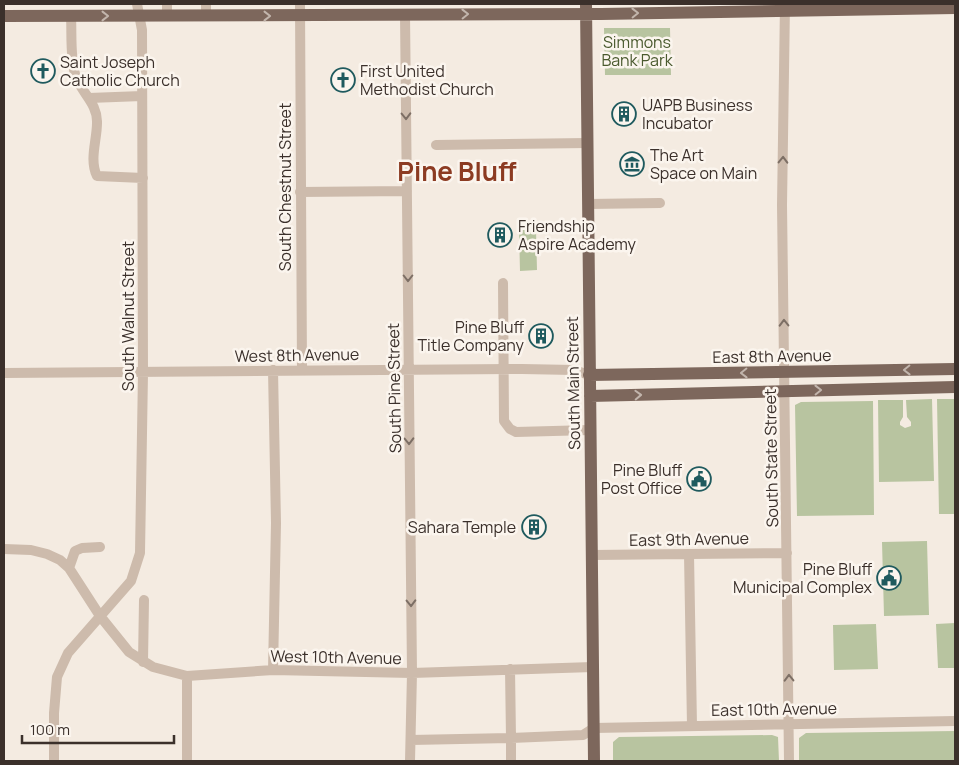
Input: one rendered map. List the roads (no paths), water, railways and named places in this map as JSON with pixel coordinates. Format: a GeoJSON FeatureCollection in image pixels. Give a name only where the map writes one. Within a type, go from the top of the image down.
{"type":"FeatureCollection","features":[{"type":"Feature","properties":{"kind":"main road"},"geometry":{"type":"LineString","coordinates":[[4,16],[71,16],[138,10],[300,10],[405,14],[442,9],[955,8]]}},
{"type":"Feature","properties":{"kind":"main road","name":"South Main Street"},"geometry":{"type":"LineString","coordinates":[[586,9],[594,761]]}},
{"type":"Feature","properties":{"kind":"main road","name":"East 8th Avenue"},"geometry":{"type":"LineString","coordinates":[[589,375],[955,369]]}},
{"type":"Feature","properties":{"kind":"main road"},"geometry":{"type":"LineString","coordinates":[[590,396],[955,387]]}},
{"type":"Feature","properties":{"kind":"street","name":"South State Street"},"geometry":{"type":"LineString","coordinates":[[784,8],[782,205],[789,761]]}},
{"type":"Feature","properties":{"kind":"street","name":"South Walnut Street"},"geometry":{"type":"LineString","coordinates":[[54,761],[54,713],[57,677],[68,653],[131,581],[140,553],[143,373],[142,30],[138,10]]}},
{"type":"Feature","properties":{"kind":"street","name":"South Chestnut Street"},"geometry":{"type":"LineString","coordinates":[[300,10],[302,370]]}},
{"type":"Feature","properties":{"kind":"street","name":"South Pine Street"},"geometry":{"type":"LineString","coordinates":[[405,14],[412,673],[410,761]]}},
{"type":"Feature","properties":{"kind":"street"},"geometry":{"type":"LineString","coordinates":[[71,16],[76,76],[96,110],[98,123],[94,137],[94,170],[97,176],[142,178]]}},
{"type":"Feature","properties":{"kind":"street"},"geometry":{"type":"LineString","coordinates":[[89,98],[142,96]]}},
{"type":"Feature","properties":{"kind":"street"},"geometry":{"type":"LineString","coordinates":[[436,145],[587,143]]}},
{"type":"Feature","properties":{"kind":"street"},"geometry":{"type":"LineString","coordinates":[[300,192],[407,191]]}},
{"type":"Feature","properties":{"kind":"street"},"geometry":{"type":"LineString","coordinates":[[588,204],[660,203]]}},
{"type":"Feature","properties":{"kind":"street"},"geometry":{"type":"LineString","coordinates":[[503,283],[504,421],[510,429],[516,432],[590,430]]}},
{"type":"Feature","properties":{"kind":"street","name":"West 8th Avenue"},"geometry":{"type":"LineString","coordinates":[[4,373],[504,369],[574,370],[589,375]]}},
{"type":"Feature","properties":{"kind":"street"},"geometry":{"type":"LineString","coordinates":[[273,370],[276,523],[273,670]]}},
{"type":"Feature","properties":{"kind":"street"},"geometry":{"type":"LineString","coordinates":[[4,549],[31,550],[47,554],[60,560],[69,568],[75,551],[82,548],[100,547]]}},
{"type":"Feature","properties":{"kind":"street","name":"East 9th Avenue"},"geometry":{"type":"LineString","coordinates":[[592,555],[787,553]]}},
{"type":"Feature","properties":{"kind":"street"},"geometry":{"type":"LineString","coordinates":[[689,554],[692,726]]}},
{"type":"Feature","properties":{"kind":"street","name":"West 10th Avenue"},"geometry":{"type":"LineString","coordinates":[[69,568],[100,616],[129,652],[142,662],[153,667],[187,676],[273,670],[412,673],[593,667]]}},
{"type":"Feature","properties":{"kind":"street"},"geometry":{"type":"LineString","coordinates":[[142,662],[144,600]]}},
{"type":"Feature","properties":{"kind":"street"},"geometry":{"type":"LineString","coordinates":[[510,670],[511,761]]}},
{"type":"Feature","properties":{"kind":"street"},"geometry":{"type":"LineString","coordinates":[[187,676],[187,761]]}},
{"type":"Feature","properties":{"kind":"street","name":"East 10th Avenue"},"geometry":{"type":"LineString","coordinates":[[411,740],[583,735],[594,728],[955,721]]}},
{"type":"Feature","properties":{"kind":"place","name":"Saint Joseph Catholic Church"},"geometry":{"type":"Point","coordinates":[43,71]}},
{"type":"Feature","properties":{"kind":"place","name":"First United Methodist Church"},"geometry":{"type":"Point","coordinates":[343,80]}},
{"type":"Feature","properties":{"kind":"place","name":"UAPB Business Incubator"},"geometry":{"type":"Point","coordinates":[624,114]}},
{"type":"Feature","properties":{"kind":"place","name":"The Art Space on Main"},"geometry":{"type":"Point","coordinates":[632,164]}},
{"type":"Feature","properties":{"kind":"place","name":"Friendship Aspire Academy"},"geometry":{"type":"Point","coordinates":[500,235]}},
{"type":"Feature","properties":{"kind":"place","name":"Pine Bluff Title Company"},"geometry":{"type":"Point","coordinates":[541,336]}},
{"type":"Feature","properties":{"kind":"place","name":"Pine Bluff Post Office"},"geometry":{"type":"Point","coordinates":[699,479]}},
{"type":"Feature","properties":{"kind":"place","name":"Sahara Temple"},"geometry":{"type":"Point","coordinates":[534,527]}},
{"type":"Feature","properties":{"kind":"place","name":"Pine Bluff Municipal Complex"},"geometry":{"type":"Point","coordinates":[889,578]}},
{"type":"Feature","properties":{"kind":"district","name":"Pine Bluff"},"geometry":{"type":"Point","coordinates":[457,172]}},
{"type":"Feature","properties":{"kind":"park label","name":"Simmons Bank Park"},"geometry":{"type":"Point","coordinates":[637,51]}}]}
